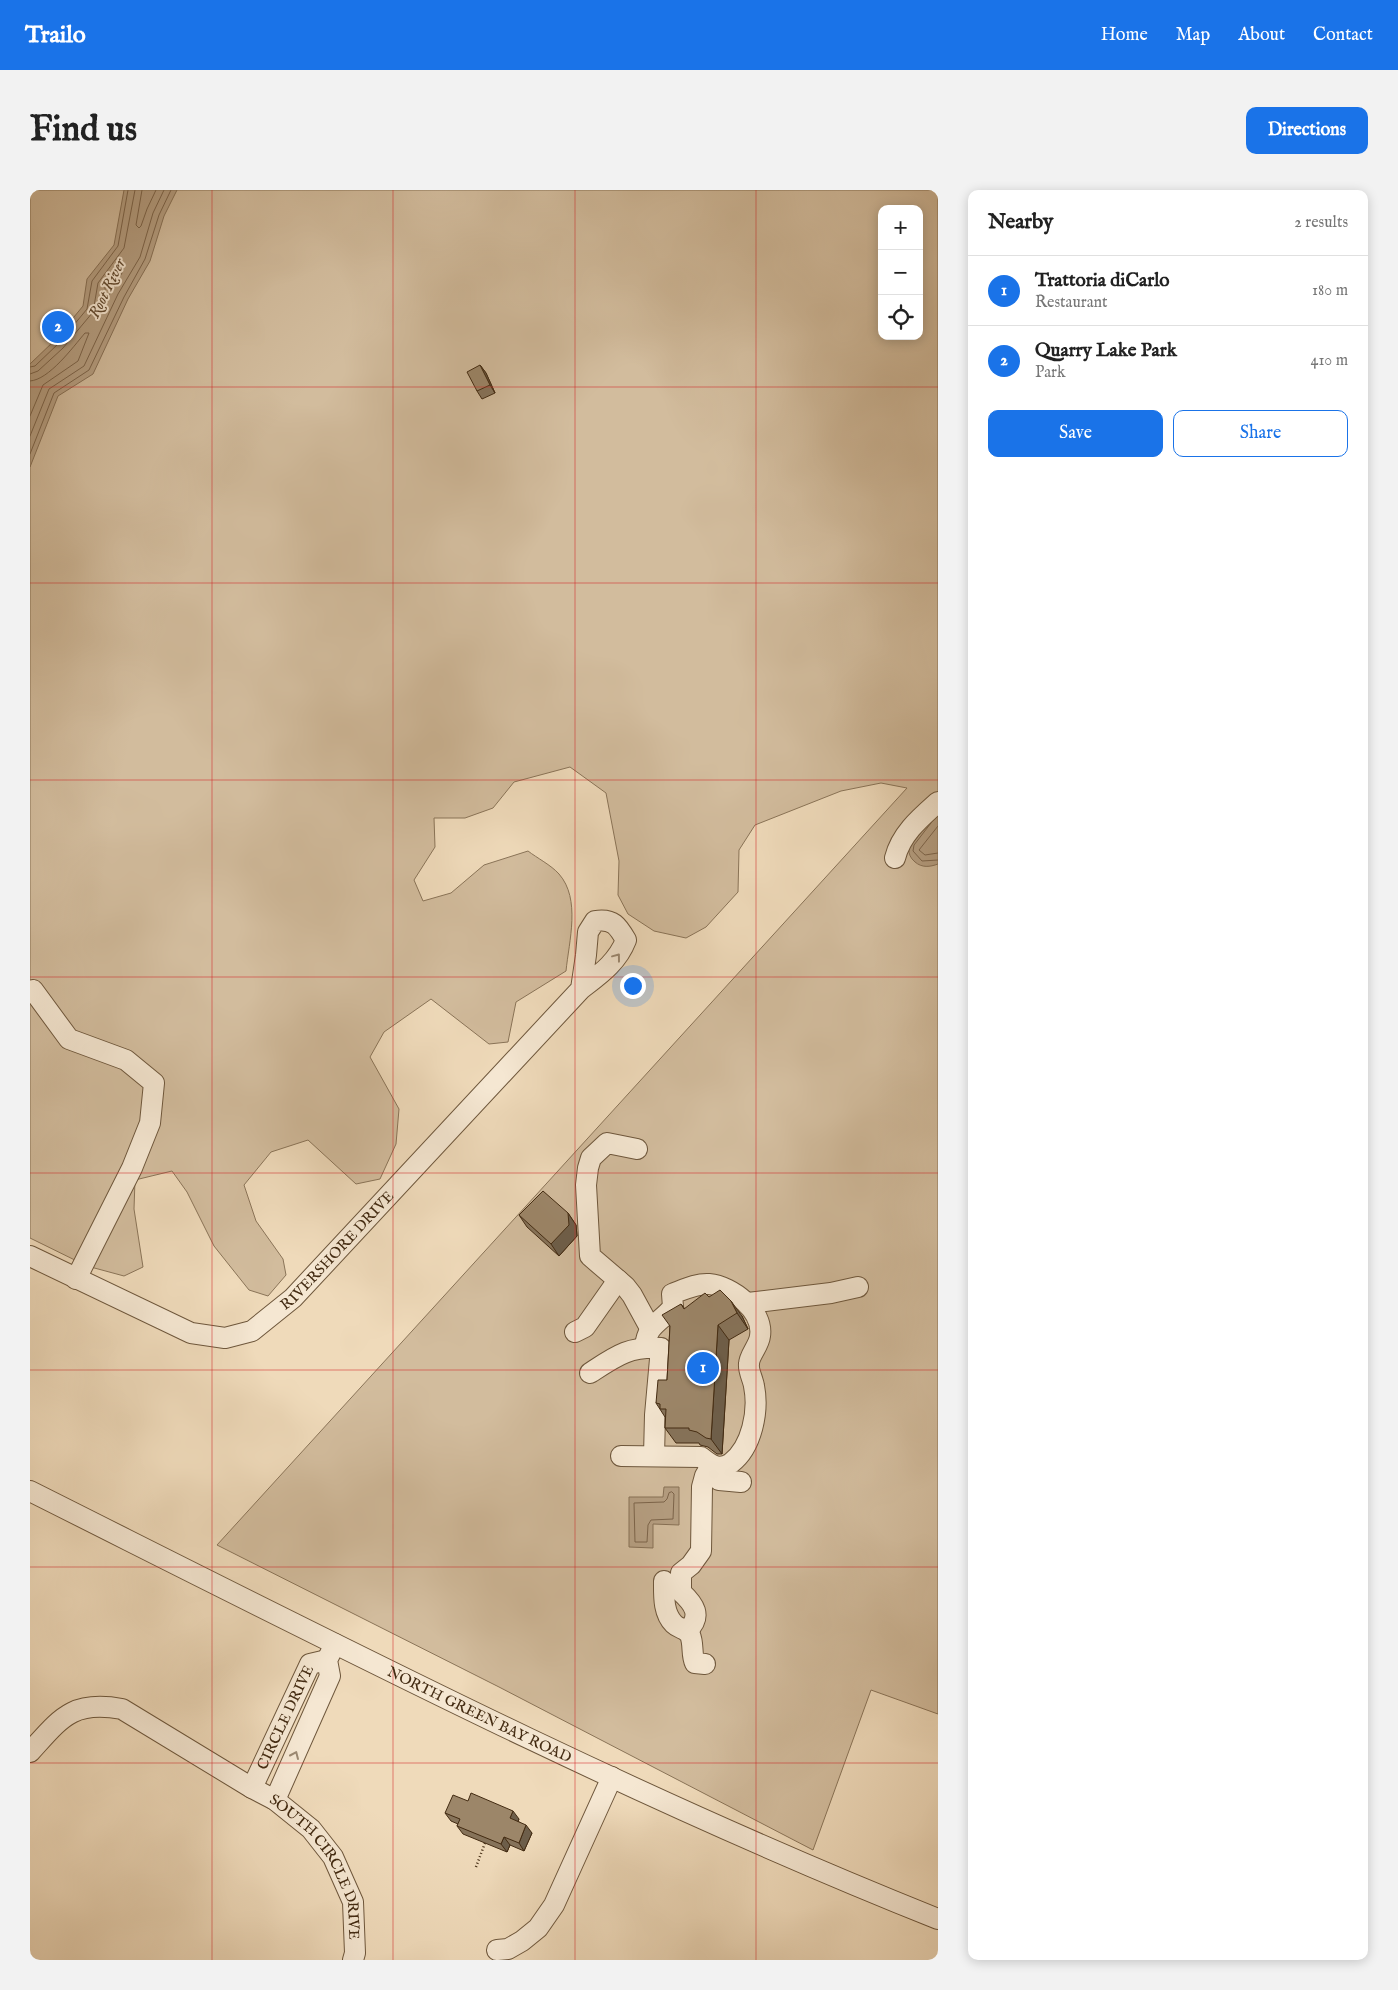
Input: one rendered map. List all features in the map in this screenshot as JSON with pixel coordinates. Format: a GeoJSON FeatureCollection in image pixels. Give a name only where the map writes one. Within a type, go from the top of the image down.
{"type":"FeatureCollection","features":[{"type":"Feature","properties":{"kind":"street"},"geometry":{"type":"LineString","coordinates":[[895,858],[898,846],[905,835],[938,802]]}},
{"type":"Feature","properties":{"kind":"street","name":"RIVERSHORE DRIVE"},"geometry":{"type":"LineString","coordinates":[[30,1256],[191,1333],[225,1338],[252,1331],[293,1298],[581,989]]}},
{"type":"Feature","properties":{"kind":"street"},"geometry":{"type":"LineString","coordinates":[[33,990],[69,1039],[126,1060],[154,1084],[150,1123],[132,1168],[76,1279]]}},
{"type":"Feature","properties":{"kind":"street"},"geometry":{"type":"LineString","coordinates":[[637,1149],[608,1144],[591,1158],[586,1185],[590,1256],[632,1295],[647,1338],[661,1348],[655,1415],[654,1456]]}},
{"type":"Feature","properties":{"kind":"street"},"geometry":{"type":"LineString","coordinates":[[575,1332],[585,1327],[618,1280]]}},
{"type":"Feature","properties":{"kind":"street"},"geometry":{"type":"LineString","coordinates":[[590,1373],[615,1357],[633,1349],[647,1338],[673,1307],[672,1294],[698,1285],[709,1284],[729,1291],[748,1303],[759,1320],[760,1335],[748,1363],[754,1387],[754,1420],[750,1437],[737,1458],[728,1465],[711,1466]]}},
{"type":"Feature","properties":{"kind":"street"},"geometry":{"type":"LineString","coordinates":[[748,1303],[822,1294],[858,1287]]}},
{"type":"Feature","properties":{"kind":"street"},"geometry":{"type":"LineString","coordinates":[[621,1456],[701,1457],[711,1466],[719,1480],[741,1482]]}},
{"type":"Feature","properties":{"kind":"street"},"geometry":{"type":"LineString","coordinates":[[688,1631],[696,1622],[696,1615],[690,1601],[681,1592],[681,1573],[691,1565],[701,1551],[702,1487],[705,1476],[711,1466]]}},
{"type":"Feature","properties":{"kind":"street","name":"NORTH GREEN BAY ROAD"},"geometry":{"type":"LineString","coordinates":[[30,1491],[331,1652],[839,1880],[938,1919]]}},
{"type":"Feature","properties":{"kind":"street"},"geometry":{"type":"LineString","coordinates":[[664,1581],[664,1597],[668,1614],[674,1624],[688,1631],[692,1639],[693,1660],[695,1663],[705,1664]]}},
{"type":"Feature","properties":{"kind":"street","name":"CIRCLE DRIVE"},"geometry":{"type":"LineString","coordinates":[[252,1788],[310,1664],[331,1652]]}},
{"type":"Feature","properties":{"kind":"street","name":"CIRCLE DRIVE"},"geometry":{"type":"LineString","coordinates":[[275,1800],[330,1676],[331,1652]]}},
{"type":"Feature","properties":{"kind":"street","name":"SOUTH CIRCLE DRIVE"},"geometry":{"type":"LineString","coordinates":[[30,1752],[60,1719],[81,1708],[101,1705],[122,1709],[275,1800],[311,1829],[333,1857],[353,1902],[355,1953],[353,1960]]}},
{"type":"Feature","properties":{"kind":"street"},"geometry":{"type":"LineString","coordinates":[[497,1950],[508,1949],[522,1942],[538,1928],[554,1905],[612,1777]]}},
{"type":"Feature","properties":{"kind":"path"},"geometry":{"type":"LineString","coordinates":[[476,1867],[485,1843]]}},
{"type":"Feature","properties":{"kind":"shaded area"},"geometry":{"type":"Polygon","coordinates":[[[30,190],[938,190],[938,1714],[871,1690],[813,1850],[499,1687],[217,1545],[907,788],[881,783],[841,791],[755,825],[739,850],[738,892],[706,927],[686,938],[654,931],[628,914],[618,895],[619,861],[606,793],[570,767],[514,782],[493,808],[465,818],[434,818],[435,847],[414,880],[423,901],[451,893],[484,865],[528,851],[559,874],[566,884],[570,895],[572,921],[566,971],[516,1002],[508,1042],[489,1044],[431,999],[384,1032],[370,1057],[399,1109],[396,1144],[380,1179],[356,1184],[308,1140],[271,1152],[244,1185],[256,1221],[283,1259],[286,1275],[268,1296],[249,1290],[214,1246],[187,1192],[172,1171],[135,1180],[134,1209],[143,1267],[124,1276],[87,1266],[30,1238],[30,190]]]}},
{"type":"Feature","properties":{"kind":"water","name":"Root River"},"geometry":{"type":"Polygon","coordinates":[[[124,190],[177,190],[164,216],[150,261],[128,299],[93,374],[58,396],[30,467],[30,364],[55,340],[83,306],[87,279],[114,245],[124,190]]]}},
{"type":"Feature","properties":{"kind":"water"},"geometry":{"type":"Polygon","coordinates":[[[938,812],[938,864],[923,866],[915,862],[910,856],[909,849],[911,842],[920,829],[938,812]]]}},
{"type":"Feature","properties":{"kind":"water"},"geometry":{"type":"Polygon","coordinates":[[[664,1487],[679,1487],[679,1525],[653,1524],[653,1548],[629,1547],[629,1497],[663,1497],[664,1487]]]}},
{"type":"Feature","properties":{"kind":"building"},"geometry":{"type":"Polygon","coordinates":[[[480,365],[490,385],[477,391],[467,372],[480,365]]]}},
{"type":"Feature","properties":{"kind":"building"},"geometry":{"type":"Polygon","coordinates":[[[543,1191],[568,1213],[569,1225],[551,1244],[519,1215],[543,1191]]]}},
{"type":"Feature","properties":{"kind":"building"},"geometry":{"type":"Polygon","coordinates":[[[720,1290],[731,1301],[737,1313],[718,1325],[711,1439],[689,1430],[689,1428],[665,1428],[666,1409],[660,1409],[660,1404],[656,1403],[658,1380],[667,1380],[670,1326],[662,1315],[681,1304],[684,1309],[705,1293],[709,1297],[720,1290]]]}},
{"type":"Feature","properties":{"kind":"building"},"geometry":{"type":"Polygon","coordinates":[[[471,1793],[513,1811],[510,1818],[526,1825],[519,1843],[504,1837],[501,1844],[457,1826],[460,1819],[445,1813],[453,1795],[468,1801],[471,1793]]]}},
{"type":"Feature","properties":{"kind":"place","name":"Quarry Lake Park"},"geometry":{"type":"Point","coordinates":[58,327]}},
{"type":"Feature","properties":{"kind":"place","name":"Trattoria diCarlo"},"geometry":{"type":"Point","coordinates":[703,1368]}}]}
